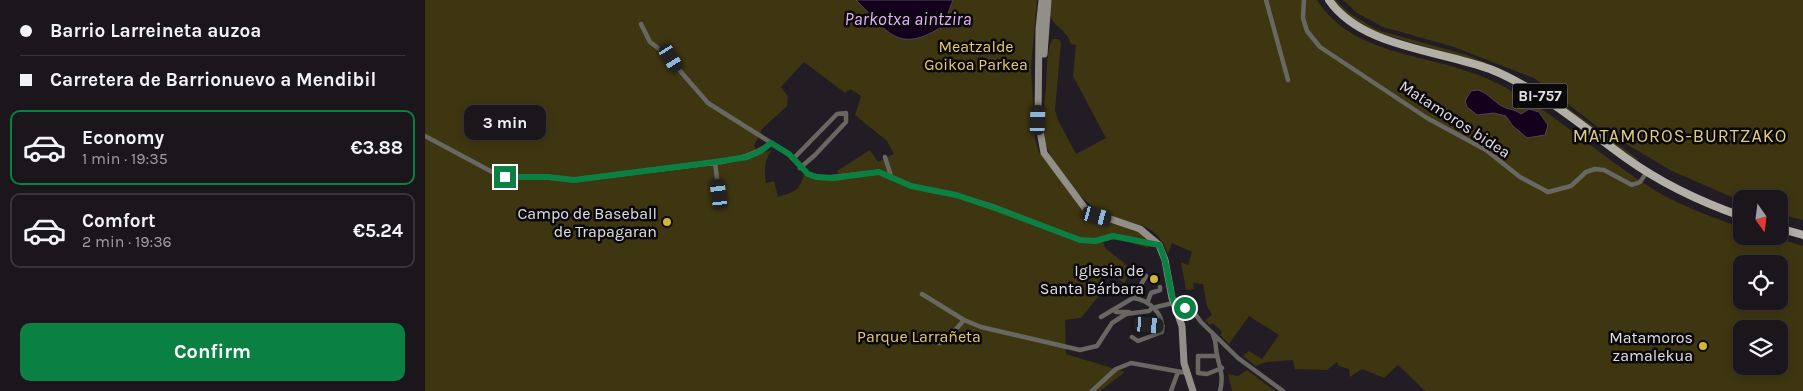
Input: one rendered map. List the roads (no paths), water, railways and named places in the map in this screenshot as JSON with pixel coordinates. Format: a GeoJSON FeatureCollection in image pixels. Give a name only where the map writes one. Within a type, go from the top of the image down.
{"type":"FeatureCollection","features":[{"type":"Feature","properties":{"kind":"main road","name":"BI-757"},"geometry":{"type":"LineString","coordinates":[[1329,0],[1352,24],[1377,37],[1466,61],[1513,80],[1560,109],[1647,172],[1686,193],[1733,213]]}},
{"type":"Feature","properties":{"kind":"main road"},"geometry":{"type":"LineString","coordinates":[[1788,231],[1803,235]]}},
{"type":"Feature","properties":{"kind":"street"},"geometry":{"type":"LineString","coordinates":[[1042,0],[1039,29],[1039,131],[1044,153],[1080,203],[1092,213],[1140,229],[1159,245],[1165,260],[1173,303],[1183,331],[1184,363],[1193,391]]}},
{"type":"Feature","properties":{"kind":"street"},"geometry":{"type":"LineString","coordinates":[[1039,104],[1048,0]]}},
{"type":"Feature","properties":{"kind":"street"},"geometry":{"type":"LineString","coordinates":[[1266,0],[1289,80]]}},
{"type":"Feature","properties":{"kind":"street","name":"Matamoros bidea"},"geometry":{"type":"LineString","coordinates":[[1304,0],[1303,18],[1307,31],[1320,47],[1427,118],[1485,150],[1542,189],[1548,192],[1556,192],[1571,186],[1586,172],[1595,169],[1604,170],[1632,185],[1640,182],[1647,172]]}},
{"type":"Feature","properties":{"kind":"street"},"geometry":{"type":"LineString","coordinates":[[641,24],[650,42],[671,58],[708,103],[771,143],[793,159],[808,174],[823,178],[879,172],[911,186],[956,195],[1080,240],[1097,240],[1113,236],[1159,245]]}},
{"type":"Feature","properties":{"kind":"street"},"geometry":{"type":"LineString","coordinates":[[793,159],[837,114],[846,113],[846,122],[800,168]]}},
{"type":"Feature","properties":{"kind":"street"},"geometry":{"type":"LineString","coordinates":[[425,136],[496,174],[513,178],[548,177],[574,180],[747,157],[761,151],[771,143]]}},
{"type":"Feature","properties":{"kind":"street"},"geometry":{"type":"LineString","coordinates":[[885,157],[891,176]]}},
{"type":"Feature","properties":{"kind":"street"},"geometry":{"type":"LineString","coordinates":[[715,162],[719,194]]}},
{"type":"Feature","properties":{"kind":"street"},"geometry":{"type":"LineString","coordinates":[[1101,317],[1133,298],[1146,276],[1142,274]]}},
{"type":"Feature","properties":{"kind":"street"},"geometry":{"type":"LineString","coordinates":[[1147,301],[1151,293],[1160,290],[1160,287]]}},
{"type":"Feature","properties":{"kind":"street"},"geometry":{"type":"LineString","coordinates":[[922,294],[964,320],[990,330],[1077,349],[1097,346],[1112,323],[1131,312]]}},
{"type":"Feature","properties":{"kind":"street"},"geometry":{"type":"LineString","coordinates":[[1132,337],[1138,341],[1145,341],[1160,334],[1163,326],[1159,315],[1147,301],[1133,298]]}},
{"type":"Feature","properties":{"kind":"street"},"geometry":{"type":"LineString","coordinates":[[1114,309],[1116,312],[1149,311],[1152,308],[1173,303]]}},
{"type":"Feature","properties":{"kind":"street"},"geometry":{"type":"LineString","coordinates":[[1177,310],[1190,307],[1193,309],[1201,322],[1238,358],[1283,391]]}},
{"type":"Feature","properties":{"kind":"street"},"geometry":{"type":"LineString","coordinates":[[939,343],[949,337],[964,320]]}},
{"type":"Feature","properties":{"kind":"street"},"geometry":{"type":"LineString","coordinates":[[1149,325],[1163,326]]}},
{"type":"Feature","properties":{"kind":"street"},"geometry":{"type":"LineString","coordinates":[[1213,334],[1217,345],[1217,356],[1223,382],[1220,391]]}},
{"type":"Feature","properties":{"kind":"street"},"geometry":{"type":"LineString","coordinates":[[1217,356],[1198,356],[1198,373],[1207,374],[1221,368]]}},
{"type":"Feature","properties":{"kind":"street"},"geometry":{"type":"LineString","coordinates":[[1092,391],[1116,370],[1125,365],[1145,365],[1187,373]]}},
{"type":"Feature","properties":{"kind":"street"},"geometry":{"type":"LineString","coordinates":[[1171,390],[1178,372]]}},
{"type":"Feature","properties":{"kind":"water","name":"Parkotxa aintzira"},"geometry":{"type":"Polygon","coordinates":[[[856,0],[953,0],[943,26],[927,35],[914,39],[903,39],[894,36],[885,29],[856,0]]]}},
{"type":"Feature","properties":{"kind":"water"},"geometry":{"type":"Polygon","coordinates":[[[1478,90],[1502,106],[1521,114],[1529,109],[1539,112],[1548,125],[1545,135],[1527,138],[1512,125],[1506,116],[1494,113],[1477,115],[1467,107],[1465,101],[1471,91],[1478,90]]]}},
{"type":"Feature","properties":{"kind":"place","name":"Campo de Baseball de Trapagaran"},"geometry":{"type":"Point","coordinates":[667,222]}},
{"type":"Feature","properties":{"kind":"place","name":"Iglesia de Santa Bárbara"},"geometry":{"type":"Point","coordinates":[1154,279]}},
{"type":"Feature","properties":{"kind":"place","name":"Matamoros zamalekua"},"geometry":{"type":"Point","coordinates":[1703,346]}},
{"type":"Feature","properties":{"kind":"district","name":"MATAMOROS-BURTZAKO"},"geometry":{"type":"Point","coordinates":[1680,136]}},
{"type":"Feature","properties":{"kind":"park label","name":"Meatzalde Goikoa Parkea"},"geometry":{"type":"Point","coordinates":[976,55]}},
{"type":"Feature","properties":{"kind":"park label","name":"Parque Larrañeta"},"geometry":{"type":"Point","coordinates":[919,336]}}]}
